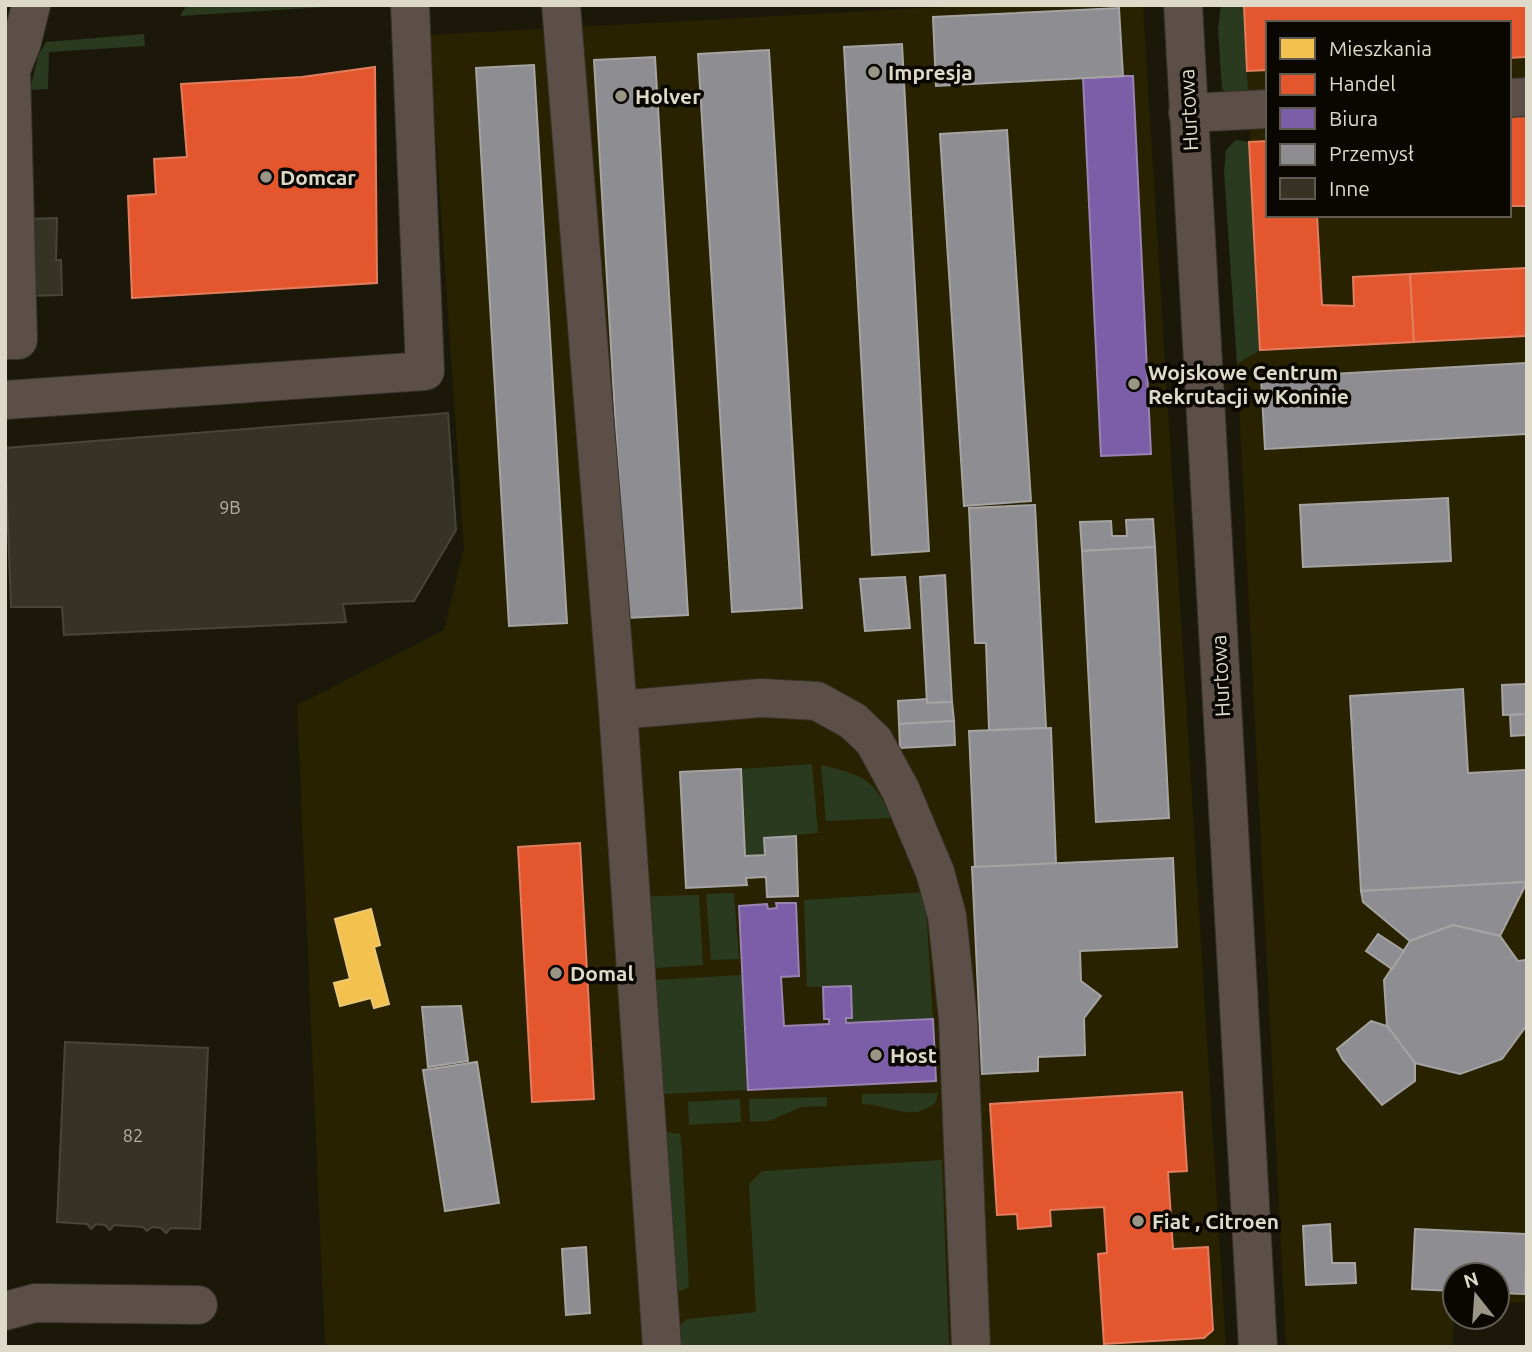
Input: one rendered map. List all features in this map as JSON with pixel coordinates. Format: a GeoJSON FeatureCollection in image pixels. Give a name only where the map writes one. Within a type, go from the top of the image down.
{"type":"FeatureCollection","features":[{"type":"Feature","properties":{"kind":"street"},"geometry":{"type":"LineString","coordinates":[[5,12],[25,5]]}},
{"type":"Feature","properties":{"kind":"street"},"geometry":{"type":"LineString","coordinates":[[5,340],[18,340],[9,146],[10,70],[22,42],[31,5]]}},
{"type":"Feature","properties":{"kind":"street"},"geometry":{"type":"LineString","coordinates":[[5,400],[425,371],[410,5]]}},
{"type":"Feature","properties":{"kind":"street"},"geometry":{"type":"LineString","coordinates":[[561,5],[618,710],[662,1347]]}},
{"type":"Feature","properties":{"kind":"street","name":"Hurtowa"},"geometry":{"type":"LineString","coordinates":[[1183,5],[1258,1347]]}},
{"type":"Feature","properties":{"kind":"street"},"geometry":{"type":"LineString","coordinates":[[1188,113],[1266,109]]}},
{"type":"Feature","properties":{"kind":"street"},"geometry":{"type":"LineString","coordinates":[[618,710],[761,698],[817,701],[853,721],[874,741],[901,791],[931,860],[947,916],[960,1060],[971,1347]]}},
{"type":"Feature","properties":{"kind":"street"},"geometry":{"type":"LineString","coordinates":[[5,1311],[35,1303],[198,1305]]}},
{"type":"Feature","properties":{"kind":"shaded area"},"geometry":{"type":"Polygon","coordinates":[[[977,5],[1143,5],[1226,1347],[325,1347],[297,705],[444,630],[464,548],[429,35],[977,5]]]}},
{"type":"Feature","properties":{"kind":"shaded area"},"geometry":{"type":"Polygon","coordinates":[[[1244,5],[1527,5],[1527,1303],[1511,1302],[1511,1261],[1441,1261],[1441,1331],[1453,1331],[1453,1347],[1286,1347],[1237,364],[1260,350],[1244,5]]]}},
{"type":"Feature","properties":{"kind":"green space"},"geometry":{"type":"Polygon","coordinates":[[[187,5],[357,5],[180,16],[187,5]]]}},
{"type":"Feature","properties":{"kind":"green space"},"geometry":{"type":"Polygon","coordinates":[[[1221,5],[1244,5],[1248,92],[1229,94],[1222,89],[1218,29],[1221,5]]]}},
{"type":"Feature","properties":{"kind":"green space"},"geometry":{"type":"Polygon","coordinates":[[[144,34],[145,46],[49,52],[48,89],[30,90],[38,56],[46,42],[144,34]]]}},
{"type":"Feature","properties":{"kind":"green space"},"geometry":{"type":"Polygon","coordinates":[[[1236,140],[1249,142],[1260,350],[1237,364],[1224,171],[1226,150],[1236,140]]]}},
{"type":"Feature","properties":{"kind":"green space"},"geometry":{"type":"Polygon","coordinates":[[[812,764],[818,833],[765,838],[765,855],[745,856],[741,769],[812,764]]]}},
{"type":"Feature","properties":{"kind":"green space"},"geometry":{"type":"Polygon","coordinates":[[[821,765],[865,780],[878,794],[893,818],[826,821],[821,765]]]}},
{"type":"Feature","properties":{"kind":"green space"},"geometry":{"type":"Polygon","coordinates":[[[925,892],[933,1019],[846,1023],[846,1018],[852,1018],[851,986],[807,987],[804,900],[925,892]]]}},
{"type":"Feature","properties":{"kind":"green space"},"geometry":{"type":"Polygon","coordinates":[[[734,893],[739,959],[711,960],[706,894],[734,893]]]}},
{"type":"Feature","properties":{"kind":"green space"},"geometry":{"type":"Polygon","coordinates":[[[699,895],[703,965],[655,968],[651,896],[699,895]]]}},
{"type":"Feature","properties":{"kind":"green space"},"geometry":{"type":"Polygon","coordinates":[[[742,975],[748,1090],[664,1094],[656,980],[742,975]]]}},
{"type":"Feature","properties":{"kind":"green space"},"geometry":{"type":"Polygon","coordinates":[[[938,1093],[936,1102],[918,1112],[862,1104],[862,1094],[938,1093]]]}},
{"type":"Feature","properties":{"kind":"green space"},"geometry":{"type":"Polygon","coordinates":[[[827,1097],[827,1106],[801,1107],[769,1121],[750,1122],[749,1099],[827,1097]]]}},
{"type":"Feature","properties":{"kind":"green space"},"geometry":{"type":"Polygon","coordinates":[[[740,1099],[741,1122],[689,1125],[688,1102],[740,1099]]]}},
{"type":"Feature","properties":{"kind":"green space"},"geometry":{"type":"Polygon","coordinates":[[[666,1132],[680,1134],[682,1150],[689,1287],[680,1291],[676,1290],[666,1132]]]}},
{"type":"Feature","properties":{"kind":"green space"},"geometry":{"type":"Polygon","coordinates":[[[942,1160],[949,1347],[677,1347],[677,1328],[687,1319],[756,1312],[749,1184],[762,1171],[942,1160]]]}},
{"type":"Feature","properties":{"kind":"building: Mieszkania"},"geometry":{"type":"Polygon","coordinates":[[[371,909],[380,945],[374,947],[389,1004],[374,1008],[371,998],[340,1006],[334,983],[350,979],[335,919],[371,909]]]}},
{"type":"Feature","properties":{"kind":"building: Handel"},"geometry":{"type":"Polygon","coordinates":[[[1244,5],[1527,5],[1527,57],[1511,58],[1511,21],[1266,21],[1266,70],[1247,71],[1244,5]]]}},
{"type":"Feature","properties":{"kind":"building: Handel","name":"Domcar"},"geometry":{"type":"Polygon","coordinates":[[[375,67],[377,283],[132,298],[128,196],[156,194],[154,159],[187,157],[181,84],[302,77],[375,67]]]}},
{"type":"Feature","properties":{"kind":"building: Handel"},"geometry":{"type":"Polygon","coordinates":[[[1527,116],[1527,206],[1511,206],[1511,117],[1527,116]]]}},
{"type":"Feature","properties":{"kind":"building: Handel"},"geometry":{"type":"Polygon","coordinates":[[[1266,141],[1266,217],[1317,217],[1322,305],[1354,306],[1353,277],[1410,274],[1414,342],[1260,350],[1249,142],[1266,141]]]}},
{"type":"Feature","properties":{"kind":"building: Handel"},"geometry":{"type":"Polygon","coordinates":[[[1527,268],[1527,336],[1414,342],[1410,274],[1527,268]]]}},
{"type":"Feature","properties":{"kind":"building: Handel","name":"Domal"},"geometry":{"type":"Polygon","coordinates":[[[580,843],[594,1099],[532,1102],[518,847],[580,843]]]}},
{"type":"Feature","properties":{"kind":"building: Handel","name":"Fiat , Citroen"},"geometry":{"type":"Polygon","coordinates":[[[1182,1092],[1187,1171],[1168,1172],[1173,1249],[1208,1247],[1213,1330],[1204,1338],[1104,1344],[1098,1254],[1107,1253],[1104,1207],[1050,1210],[1051,1226],[1018,1229],[1017,1214],[997,1215],[990,1104],[1182,1092]]]}},
{"type":"Feature","properties":{"kind":"building: Biura"},"geometry":{"type":"Polygon","coordinates":[[[1133,76],[1151,454],[1101,456],[1083,78],[1133,76]]]}},
{"type":"Feature","properties":{"kind":"building: Biura"},"geometry":{"type":"Polygon","coordinates":[[[776,903],[796,903],[799,976],[781,977],[784,1026],[829,1024],[829,1019],[824,1019],[823,987],[851,986],[852,1018],[846,1018],[846,1023],[933,1019],[936,1081],[748,1090],[739,906],[767,904],[768,909],[777,908],[776,903]]]}},
{"type":"Feature","properties":{"kind":"building: Przemysł"},"geometry":{"type":"Polygon","coordinates":[[[1119,8],[1123,76],[936,86],[933,17],[1119,8]]]}},
{"type":"Feature","properties":{"kind":"building: Przemysł"},"geometry":{"type":"Polygon","coordinates":[[[902,44],[929,551],[872,555],[844,47],[902,44]]]}},
{"type":"Feature","properties":{"kind":"building: Przemysł"},"geometry":{"type":"Polygon","coordinates":[[[769,50],[802,608],[732,612],[698,54],[769,50]]]}},
{"type":"Feature","properties":{"kind":"building: Przemysł"},"geometry":{"type":"Polygon","coordinates":[[[655,57],[688,615],[627,618],[594,60],[655,57]]]}},
{"type":"Feature","properties":{"kind":"building: Przemysł"},"geometry":{"type":"Polygon","coordinates":[[[534,65],[567,623],[509,626],[476,68],[534,65]]]}},
{"type":"Feature","properties":{"kind":"building: Przemysł"},"geometry":{"type":"Polygon","coordinates":[[[1007,130],[1031,501],[964,506],[940,134],[1007,130]]]}},
{"type":"Feature","properties":{"kind":"building: Przemysł"},"geometry":{"type":"Polygon","coordinates":[[[1527,363],[1527,434],[1265,449],[1261,378],[1527,363]]]}},
{"type":"Feature","properties":{"kind":"building: Przemysł"},"geometry":{"type":"Polygon","coordinates":[[[1448,498],[1451,561],[1303,567],[1300,505],[1448,498]]]}},
{"type":"Feature","properties":{"kind":"building: Przemysł"},"geometry":{"type":"Polygon","coordinates":[[[1035,505],[1046,728],[989,730],[986,643],[975,643],[969,508],[1035,505]]]}},
{"type":"Feature","properties":{"kind":"building: Przemysł"},"geometry":{"type":"Polygon","coordinates":[[[1153,519],[1155,547],[1082,551],[1080,522],[1111,521],[1112,536],[1127,536],[1126,520],[1153,519]]]}},
{"type":"Feature","properties":{"kind":"building: Przemysł"},"geometry":{"type":"Polygon","coordinates":[[[1155,547],[1169,818],[1096,822],[1082,551],[1155,547]]]}},
{"type":"Feature","properties":{"kind":"building: Przemysł"},"geometry":{"type":"Polygon","coordinates":[[[945,575],[952,702],[927,703],[920,577],[945,575]]]}},
{"type":"Feature","properties":{"kind":"building: Przemysł"},"geometry":{"type":"Polygon","coordinates":[[[905,577],[910,628],[865,631],[860,579],[905,577]]]}},
{"type":"Feature","properties":{"kind":"building: Przemysł"},"geometry":{"type":"Polygon","coordinates":[[[1527,684],[1527,714],[1503,715],[1502,685],[1527,684]]]}},
{"type":"Feature","properties":{"kind":"building: Przemysł"},"geometry":{"type":"Polygon","coordinates":[[[1463,689],[1468,773],[1527,770],[1527,882],[1361,891],[1350,696],[1463,689]]]}},
{"type":"Feature","properties":{"kind":"building: Przemysł"},"geometry":{"type":"Polygon","coordinates":[[[927,699],[927,703],[952,702],[954,721],[899,724],[898,701],[927,699]]]}},
{"type":"Feature","properties":{"kind":"building: Przemysł"},"geometry":{"type":"Polygon","coordinates":[[[1527,714],[1527,735],[1511,736],[1510,715],[1527,714]]]}},
{"type":"Feature","properties":{"kind":"building: Przemysł"},"geometry":{"type":"Polygon","coordinates":[[[954,721],[955,745],[900,748],[899,724],[954,721]]]}},
{"type":"Feature","properties":{"kind":"building: Przemysł"},"geometry":{"type":"Polygon","coordinates":[[[1051,728],[1056,864],[975,868],[969,731],[1051,728]]]}},
{"type":"Feature","properties":{"kind":"building: Przemysł"},"geometry":{"type":"Polygon","coordinates":[[[741,769],[745,856],[765,855],[764,838],[796,836],[798,896],[767,897],[766,877],[746,878],[747,885],[686,888],[680,772],[741,769]]]}},
{"type":"Feature","properties":{"kind":"building: Przemysł"},"geometry":{"type":"Polygon","coordinates":[[[1173,858],[1177,947],[1080,951],[1081,981],[1101,996],[1084,1018],[1085,1055],[1038,1057],[1038,1071],[982,1074],[972,867],[1173,858]]]}},
{"type":"Feature","properties":{"kind":"building: Przemysł"},"geometry":{"type":"Polygon","coordinates":[[[1527,882],[1500,936],[1453,925],[1410,941],[1363,902],[1361,891],[1527,882]]]}},
{"type":"Feature","properties":{"kind":"building: Przemysł"},"geometry":{"type":"Polygon","coordinates":[[[1453,925],[1500,936],[1518,961],[1527,960],[1527,1025],[1502,1059],[1460,1074],[1415,1063],[1387,1026],[1384,980],[1410,941],[1453,925]]]}},
{"type":"Feature","properties":{"kind":"building: Przemysł"},"geometry":{"type":"Polygon","coordinates":[[[1378,934],[1404,951],[1392,969],[1366,951],[1378,934]]]}},
{"type":"Feature","properties":{"kind":"building: Przemysł"},"geometry":{"type":"Polygon","coordinates":[[[461,1006],[468,1061],[428,1067],[422,1007],[461,1006]]]}},
{"type":"Feature","properties":{"kind":"building: Przemysł"},"geometry":{"type":"Polygon","coordinates":[[[1371,1021],[1387,1026],[1415,1063],[1415,1081],[1382,1105],[1343,1060],[1337,1049],[1371,1021]]]}},
{"type":"Feature","properties":{"kind":"building: Przemysł"},"geometry":{"type":"Polygon","coordinates":[[[477,1062],[499,1203],[445,1211],[423,1070],[477,1062]]]}},
{"type":"Feature","properties":{"kind":"building: Przemysł"},"geometry":{"type":"Polygon","coordinates":[[[1330,1224],[1332,1263],[1355,1263],[1356,1283],[1306,1285],[1303,1226],[1330,1224]]]}},
{"type":"Feature","properties":{"kind":"building: Przemysł"},"geometry":{"type":"Polygon","coordinates":[[[1415,1229],[1527,1234],[1525,1294],[1511,1294],[1511,1261],[1441,1261],[1441,1290],[1412,1289],[1415,1229]]]}},
{"type":"Feature","properties":{"kind":"building: Przemysł"},"geometry":{"type":"Polygon","coordinates":[[[586,1247],[590,1313],[566,1315],[562,1249],[586,1247]]]}},
{"type":"Feature","properties":{"kind":"building: Inne"},"geometry":{"type":"Polygon","coordinates":[[[57,218],[56,260],[61,260],[62,295],[28,296],[28,219],[57,218]]]}},
{"type":"Feature","properties":{"kind":"building: Inne"},"geometry":{"type":"Polygon","coordinates":[[[448,413],[456,530],[414,601],[343,604],[346,622],[64,635],[62,607],[11,607],[5,448],[448,413]]]}},
{"type":"Feature","properties":{"kind":"building: Inne"},"geometry":{"type":"Polygon","coordinates":[[[65,1042],[208,1048],[200,1229],[171,1228],[166,1233],[161,1228],[152,1227],[147,1231],[143,1227],[114,1225],[110,1230],[105,1225],[96,1224],[91,1229],[87,1224],[57,1222],[65,1042]]]}},
{"type":"Feature","properties":{"kind":"place","name":"Impresja"},"geometry":{"type":"Point","coordinates":[874,72]}},
{"type":"Feature","properties":{"kind":"place","name":"Holver"},"geometry":{"type":"Point","coordinates":[621,96]}},
{"type":"Feature","properties":{"kind":"place","name":"Domcar"},"geometry":{"type":"Point","coordinates":[266,177]}},
{"type":"Feature","properties":{"kind":"place","name":"Wojskowe Centrum Rekrutacji w Koninie"},"geometry":{"type":"Point","coordinates":[1134,384]}},
{"type":"Feature","properties":{"kind":"place","name":"Domal"},"geometry":{"type":"Point","coordinates":[556,973]}},
{"type":"Feature","properties":{"kind":"place","name":"Host"},"geometry":{"type":"Point","coordinates":[876,1055]}},
{"type":"Feature","properties":{"kind":"place","name":"Fiat , Citroen"},"geometry":{"type":"Point","coordinates":[1138,1221]}}]}
